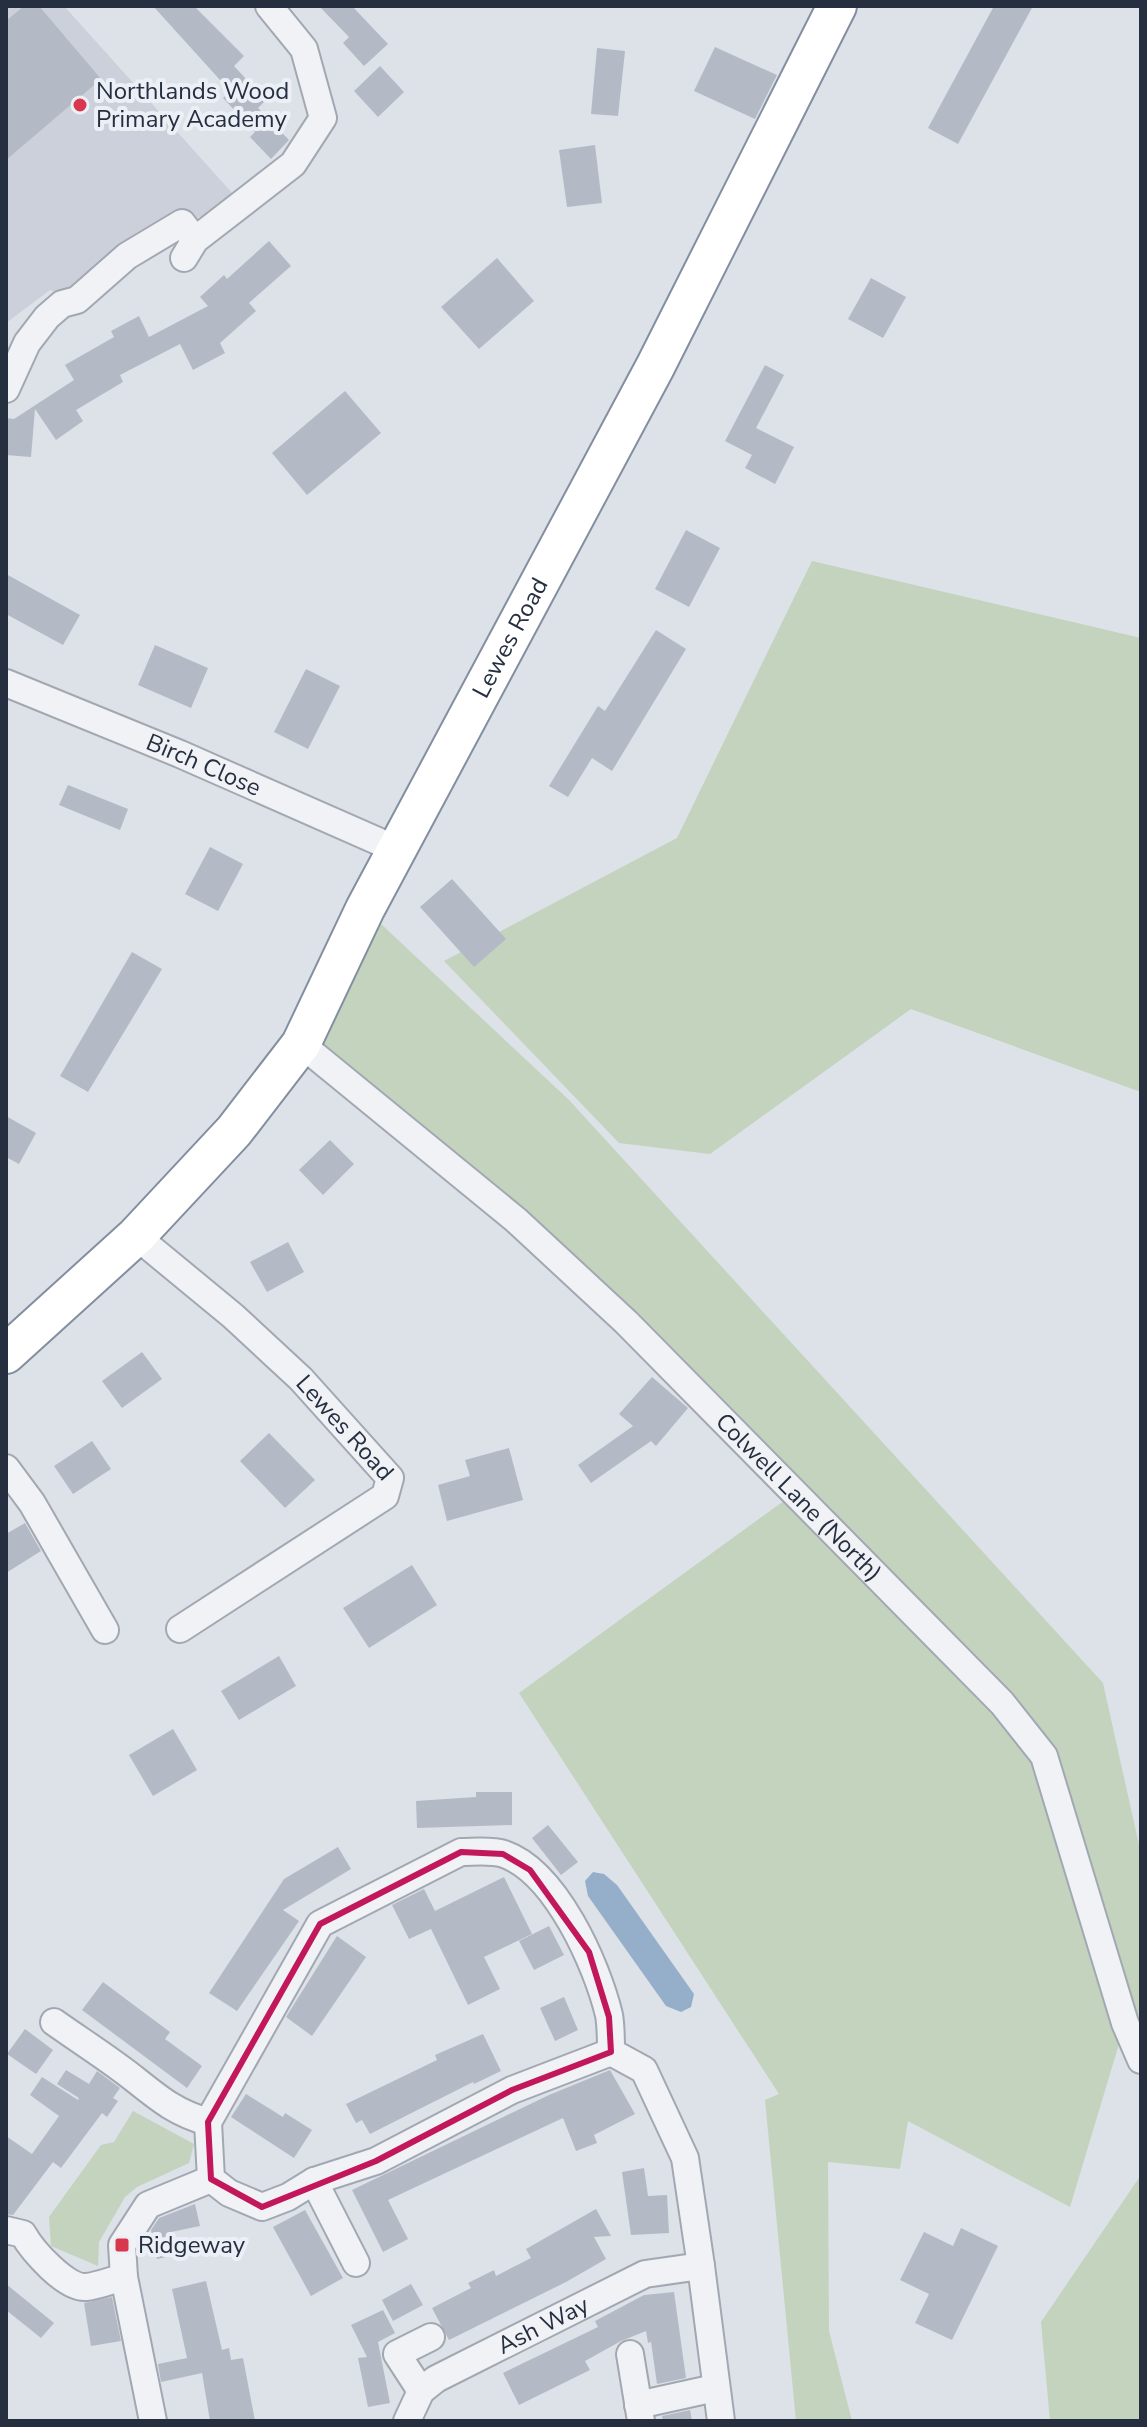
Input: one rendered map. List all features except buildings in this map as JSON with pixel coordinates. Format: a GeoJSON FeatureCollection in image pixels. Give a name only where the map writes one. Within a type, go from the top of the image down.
{"type":"FeatureCollection","features":[{"type":"Feature","properties":{"kind":"highway","name":"Lewes Road"},"geometry":{"type":"LineString","coordinates":[[6,1354],[136,1236],[234,1131],[301,1044],[365,909],[655,367],[837,6]]}},
{"type":"Feature","properties":{"kind":"street"},"geometry":{"type":"LineString","coordinates":[[6,389],[27,343],[47,317],[62,304],[77,300],[127,256],[182,223],[190,249],[293,164],[323,118],[304,49],[269,6]]}},
{"type":"Feature","properties":{"kind":"street","name":"Birch Close"},"geometry":{"type":"LineString","coordinates":[[6,683],[180,754],[398,850]]}},
{"type":"Feature","properties":{"kind":"street","name":"Colwell Lane (North)"},"geometry":{"type":"LineString","coordinates":[[301,1044],[516,1220],[626,1322],[1002,1703],[1044,1756],[1125,2023],[1141,2060]]}},
{"type":"Feature","properties":{"kind":"street","name":"Lewes Road"},"geometry":{"type":"LineString","coordinates":[[136,1236],[233,1316],[301,1379],[390,1478],[385,1496],[180,1629]]}},
{"type":"Feature","properties":{"kind":"street"},"geometry":{"type":"LineString","coordinates":[[6,1468],[32,1503],[105,1630]]}},
{"type":"Feature","properties":{"kind":"street"},"geometry":{"type":"LineString","coordinates":[[611,2052],[609,2017],[589,1952],[558,1901],[530,1870],[503,1854],[461,1852],[320,1924],[208,2122],[211,2179],[229,2193],[262,2207],[288,2197],[314,2181],[376,2161],[512,2090],[611,2052],[644,2070],[685,2158],[721,2421]]}},
{"type":"Feature","properties":{"kind":"street"},"geometry":{"type":"LineString","coordinates":[[54,2022],[155,2097],[184,2115],[208,2122]]}},
{"type":"Feature","properties":{"kind":"street"},"geometry":{"type":"LineString","coordinates":[[153,2421],[124,2277],[122,2245],[148,2205],[211,2179]]}},
{"type":"Feature","properties":{"kind":"street"},"geometry":{"type":"LineString","coordinates":[[314,2181],[356,2263]]}},
{"type":"Feature","properties":{"kind":"street"},"geometry":{"type":"LineString","coordinates":[[6,2230],[23,2234],[33,2251],[71,2283],[83,2288],[124,2277]]}},
{"type":"Feature","properties":{"kind":"street","name":"Ash Way"},"geometry":{"type":"LineString","coordinates":[[421,2391],[436,2379],[645,2274],[701,2266]]}},
{"type":"Feature","properties":{"kind":"street"},"geometry":{"type":"LineString","coordinates":[[407,2421],[421,2391],[397,2354],[431,2337]]}},
{"type":"Feature","properties":{"kind":"street"},"geometry":{"type":"LineString","coordinates":[[630,2354],[639,2413],[715,2388]]}},
{"type":"Feature","properties":{"kind":"highlighted area"},"geometry":{"type":"Polygon","coordinates":[[[461,1852],[503,1854],[530,1870],[589,1952],[609,2017],[611,2052],[512,2090],[376,2161],[262,2207],[211,2179],[208,2122],[320,1924],[461,1852]]]}},
{"type":"Feature","properties":{"kind":"shaded area","name":"Northlands Wood Primary Academy"},"geometry":{"type":"Polygon","coordinates":[[[6,6],[64,6],[242,204],[181,223],[77,300],[50,290],[6,323],[6,6]]]}},
{"type":"Feature","properties":{"kind":"green space"},"geometry":{"type":"Polygon","coordinates":[[[812,561],[1141,638],[1141,1092],[911,1009],[710,1154],[619,1143],[444,961],[677,838],[812,561]]]}},
{"type":"Feature","properties":{"kind":"green space"},"geometry":{"type":"Polygon","coordinates":[[[365,909],[569,1100],[1103,1683],[1141,1854],[1141,2056],[1125,2024],[1070,2207],[908,2121],[900,2169],[828,2162],[829,2331],[852,2421],[796,2421],[765,2100],[779,2094],[519,1693],[803,1487],[301,1044],[365,909]]]}},
{"type":"Feature","properties":{"kind":"green space"},"geometry":{"type":"Polygon","coordinates":[[[133,2111],[194,2144],[189,2163],[137,2187],[125,2197],[99,2242],[98,2266],[51,2246],[49,2217],[101,2145],[114,2142],[133,2111]]]}},
{"type":"Feature","properties":{"kind":"green space"},"geometry":{"type":"Polygon","coordinates":[[[1141,2175],[1141,2421],[1050,2421],[1041,2322],[1141,2175]]]}},
{"type":"Feature","properties":{"kind":"water"},"geometry":{"type":"Polygon","coordinates":[[[593,1872],[604,1874],[617,1885],[694,1994],[691,2007],[681,2012],[666,2006],[588,1896],[585,1881],[593,1872]]]}},
{"type":"Feature","properties":{"kind":"place","name":"Northlands Wood Primary Academy"},"geometry":{"type":"Point","coordinates":[80,105]}},
{"type":"Feature","properties":{"kind":"place","name":"Ridgeway"},"geometry":{"type":"Point","coordinates":[122,2245]}}]}
